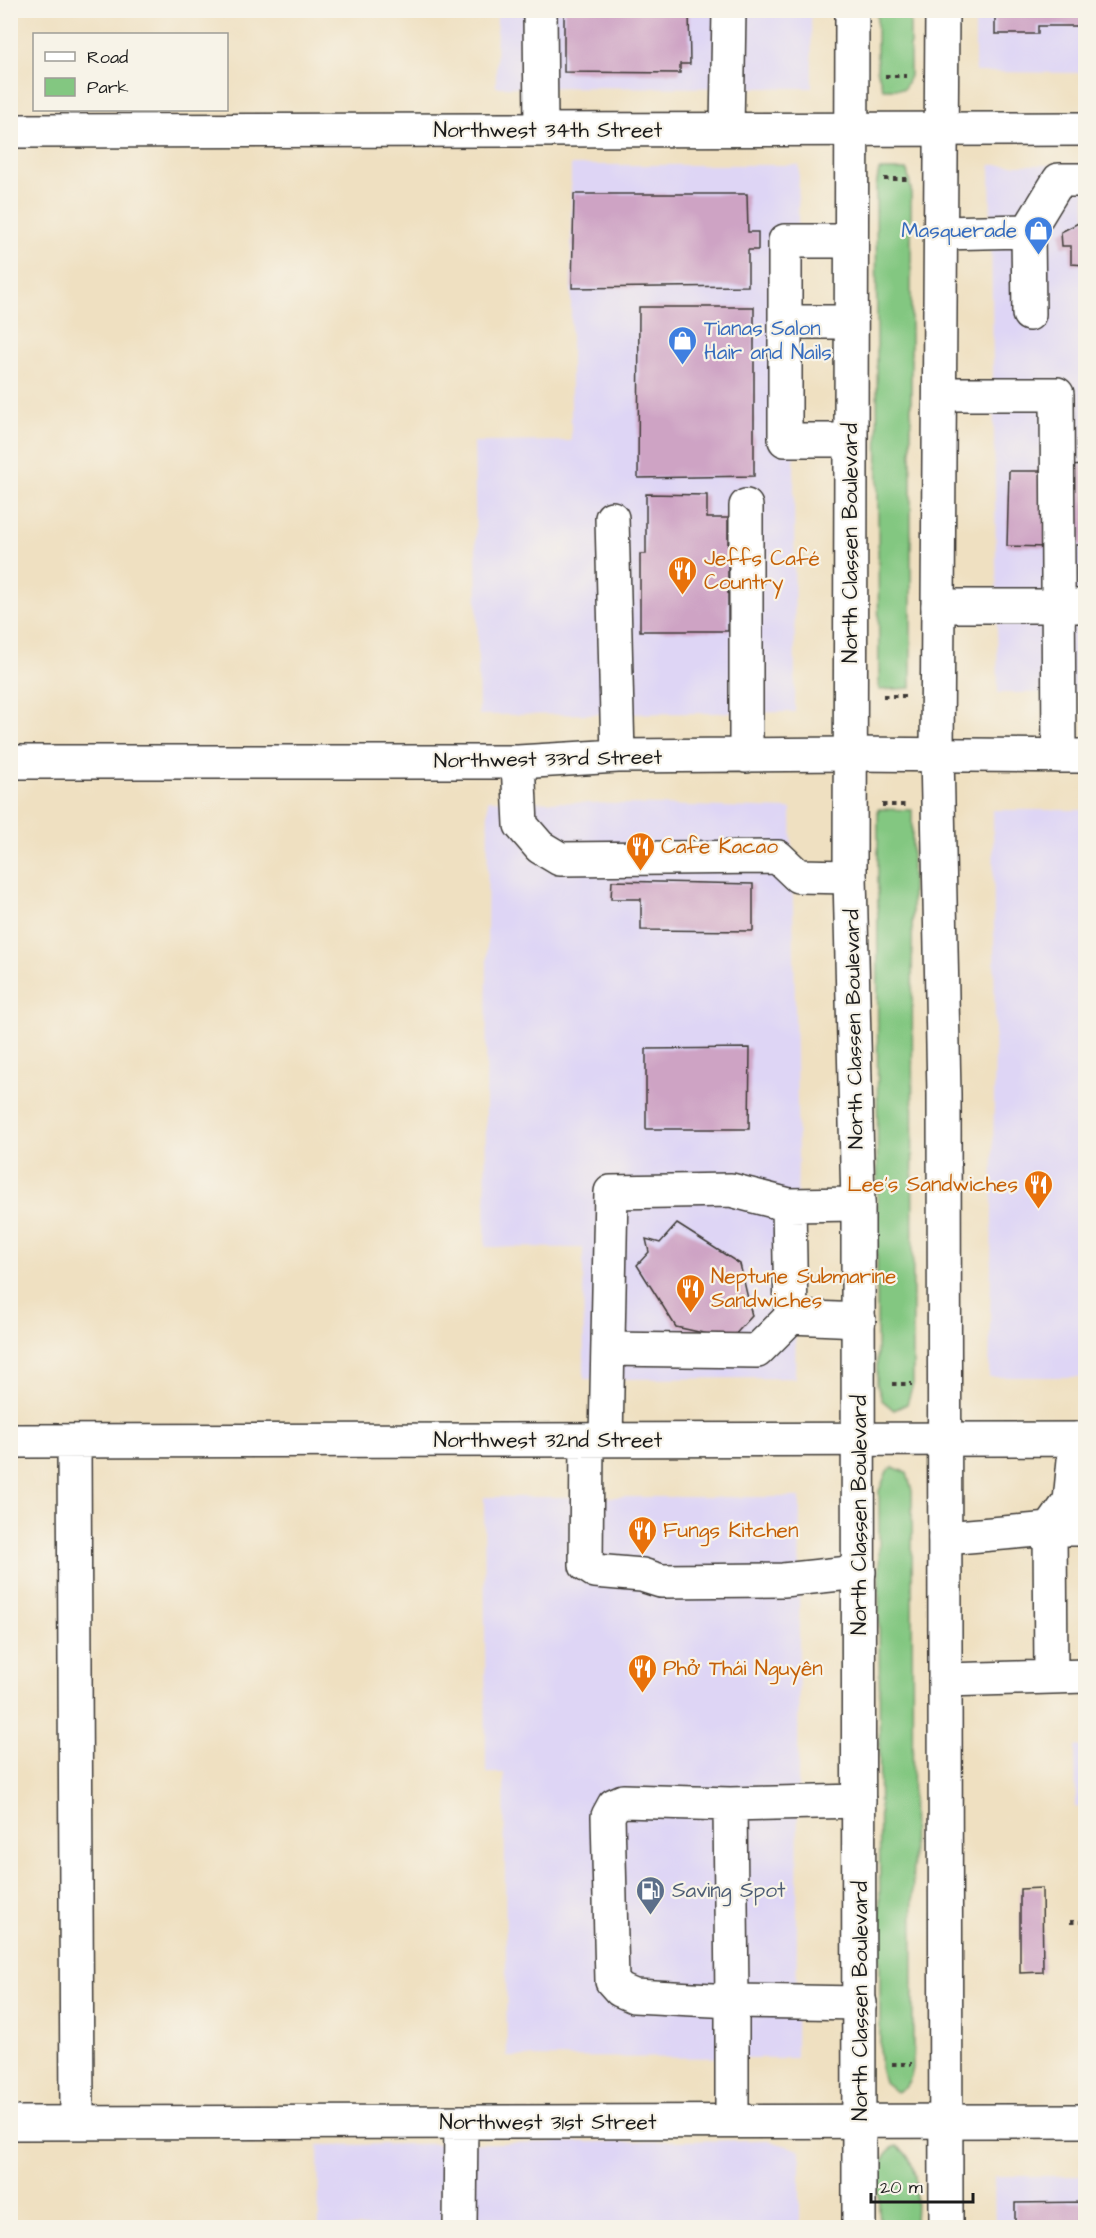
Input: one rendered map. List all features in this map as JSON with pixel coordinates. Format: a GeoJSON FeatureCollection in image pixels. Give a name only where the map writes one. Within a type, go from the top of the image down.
{"type":"FeatureCollection","features":[{"type":"Feature","properties":{"kind":"main road"},"geometry":{"type":"LineString","coordinates":[[540,10],[541,130]]}},
{"type":"Feature","properties":{"kind":"main road"},"geometry":{"type":"LineString","coordinates":[[727,129],[729,10]]}},
{"type":"Feature","properties":{"kind":"main road","name":"North Classen Boulevard"},"geometry":{"type":"LineString","coordinates":[[852,10],[850,877],[859,1320],[859,2228]]}},
{"type":"Feature","properties":{"kind":"main road"},"geometry":{"type":"LineString","coordinates":[[942,10],[937,754],[944,1094],[946,2228]]}},
{"type":"Feature","properties":{"kind":"main road","name":"Northwest 34th Street"},"geometry":{"type":"LineString","coordinates":[[10,131],[1086,129]]}},
{"type":"Feature","properties":{"kind":"main road"},"geometry":{"type":"LineString","coordinates":[[1029,314],[1028,231],[1059,180],[1086,180]]}},
{"type":"Feature","properties":{"kind":"main road"},"geometry":{"type":"LineString","coordinates":[[942,233],[1028,231]]}},
{"type":"Feature","properties":{"kind":"main road"},"geometry":{"type":"LineString","coordinates":[[850,241],[785,241],[785,440],[850,440]]}},
{"type":"Feature","properties":{"kind":"main road"},"geometry":{"type":"LineString","coordinates":[[785,322],[850,322]]}},
{"type":"Feature","properties":{"kind":"main road"},"geometry":{"type":"LineString","coordinates":[[940,394],[1057,394],[1072,606],[1072,756]]}},
{"type":"Feature","properties":{"kind":"main road"},"geometry":{"type":"LineString","coordinates":[[746,506],[746,756]]}},
{"type":"Feature","properties":{"kind":"main road"},"geometry":{"type":"LineString","coordinates":[[612,518],[618,756]]}},
{"type":"Feature","properties":{"kind":"main road"},"geometry":{"type":"LineString","coordinates":[[938,606],[1072,606]]}},
{"type":"Feature","properties":{"kind":"main road","name":"Northwest 33rd Street"},"geometry":{"type":"LineString","coordinates":[[10,762],[518,762],[618,756],[851,754],[1072,756]]}},
{"type":"Feature","properties":{"kind":"main road"},"geometry":{"type":"LineString","coordinates":[[518,762],[520,825],[540,847],[560,859],[778,857],[798,876],[850,877]]}},
{"type":"Feature","properties":{"kind":"main road"},"geometry":{"type":"LineString","coordinates":[[858,1204],[789,1205],[731,1190],[611,1192],[608,1349],[596,1440],[586,1565],[595,1571],[642,1575],[661,1581],[772,1580],[859,1572]]}},
{"type":"Feature","properties":{"kind":"main road"},"geometry":{"type":"LineString","coordinates":[[608,1349],[757,1351],[791,1317],[789,1205]]}},
{"type":"Feature","properties":{"kind":"main road"},"geometry":{"type":"LineString","coordinates":[[791,1317],[859,1320]]}},
{"type":"Feature","properties":{"kind":"main road"},"geometry":{"type":"LineString","coordinates":[[1051,1677],[1050,1529],[1070,1501],[1081,1439]]}},
{"type":"Feature","properties":{"kind":"main road","name":"Northwest 32nd Street"},"geometry":{"type":"LineString","coordinates":[[10,1441],[1081,1439]]}},
{"type":"Feature","properties":{"kind":"main road"},"geometry":{"type":"LineString","coordinates":[[74,1441],[77,2122]]}},
{"type":"Feature","properties":{"kind":"main road"},"geometry":{"type":"LineString","coordinates":[[945,1538],[1050,1529],[1086,1529]]}},
{"type":"Feature","properties":{"kind":"main road"},"geometry":{"type":"LineString","coordinates":[[945,1680],[1086,1676]]}},
{"type":"Feature","properties":{"kind":"main road"},"geometry":{"type":"LineString","coordinates":[[859,1801],[730,1804],[617,1803],[608,1815],[608,1838],[610,1974],[615,1987],[634,1996],[732,2001],[860,2003]]}},
{"type":"Feature","properties":{"kind":"main road"},"geometry":{"type":"LineString","coordinates":[[730,1804],[732,2121]]}},
{"type":"Feature","properties":{"kind":"main road","name":"Northwest 31st Street"},"geometry":{"type":"LineString","coordinates":[[10,2123],[1086,2121]]}},
{"type":"Feature","properties":{"kind":"main road"},"geometry":{"type":"LineString","coordinates":[[460,2228],[461,2122]]}},
{"type":"Feature","properties":{"kind":"path"},"geometry":{"type":"LineString","coordinates":[[879,76],[908,76]]}},
{"type":"Feature","properties":{"kind":"path"},"geometry":{"type":"LineString","coordinates":[[879,179],[908,179]]}},
{"type":"Feature","properties":{"kind":"path"},"geometry":{"type":"LineString","coordinates":[[879,696],[910,696]]}},
{"type":"Feature","properties":{"kind":"path"},"geometry":{"type":"LineString","coordinates":[[881,805],[908,805]]}},
{"type":"Feature","properties":{"kind":"path"},"geometry":{"type":"LineString","coordinates":[[1070,1922],[1086,1922]]}},
{"type":"Feature","properties":{"kind":"path"},"geometry":{"type":"LineString","coordinates":[[891,2064],[913,2064]]}},
{"type":"Feature","properties":{"kind":"shaded area"},"geometry":{"type":"Polygon","coordinates":[[[497,11],[811,11],[812,88],[496,87],[497,11]]]}},
{"type":"Feature","properties":{"kind":"shaded area"},"geometry":{"type":"Polygon","coordinates":[[[975,11],[1085,11],[1085,73],[975,72],[975,11]]]}},
{"type":"Feature","properties":{"kind":"shaded area"},"geometry":{"type":"Polygon","coordinates":[[[571,165],[799,165],[794,478],[795,712],[479,715],[474,442],[571,441],[571,165]]]}},
{"type":"Feature","properties":{"kind":"shaded area"},"geometry":{"type":"Polygon","coordinates":[[[990,165],[1085,165],[1085,693],[998,693],[990,165]]]}},
{"type":"Feature","properties":{"kind":"shaded area"},"geometry":{"type":"Polygon","coordinates":[[[488,800],[791,809],[798,1153],[795,1378],[584,1379],[583,1248],[485,1247],[488,800]]]}},
{"type":"Feature","properties":{"kind":"shaded area"},"geometry":{"type":"Polygon","coordinates":[[[993,810],[1085,810],[1085,1377],[989,1377],[995,1043],[993,810]]]}},
{"type":"Feature","properties":{"kind":"shaded area"},"geometry":{"type":"Polygon","coordinates":[[[484,1497],[800,1497],[796,2058],[507,2057],[504,1773],[486,1773],[484,1497]]]}},
{"type":"Feature","properties":{"kind":"shaded area"},"geometry":{"type":"Polygon","coordinates":[[[1075,1746],[1085,1746],[1085,1807],[1076,1807],[1075,1746]]]}},
{"type":"Feature","properties":{"kind":"shaded area"},"geometry":{"type":"Polygon","coordinates":[[[767,2140],[800,2150],[800,2227],[319,2227],[318,2145],[767,2140]]]}},
{"type":"Feature","properties":{"kind":"shaded area"},"geometry":{"type":"Polygon","coordinates":[[[994,2176],[1085,2176],[1085,2227],[995,2227],[994,2176]]]}},
{"type":"Feature","properties":{"kind":"green space"},"geometry":{"type":"Polygon","coordinates":[[[877,11],[910,11],[910,76],[904,89],[883,89],[877,69],[877,11]]]}},
{"type":"Feature","properties":{"kind":"green space"},"geometry":{"type":"Polygon","coordinates":[[[879,170],[907,170],[911,189],[911,688],[879,690],[876,187],[879,170]]]}},
{"type":"Feature","properties":{"kind":"green space"},"geometry":{"type":"Polygon","coordinates":[[[878,809],[912,810],[913,1384],[907,1404],[894,1410],[882,1400],[877,1384],[878,809]]]}},
{"type":"Feature","properties":{"kind":"green space"},"geometry":{"type":"Polygon","coordinates":[[[893,1467],[907,1473],[912,1491],[913,2068],[908,2083],[896,2092],[884,2082],[880,2067],[879,1491],[887,1471],[893,1467]]]}},
{"type":"Feature","properties":{"kind":"green space"},"geometry":{"type":"Polygon","coordinates":[[[897,2146],[911,2162],[914,2172],[915,2227],[880,2227],[878,2181],[880,2170],[883,2159],[897,2146]]]}},
{"type":"Feature","properties":{"kind":"building"},"geometry":{"type":"Polygon","coordinates":[[[564,10],[689,10],[690,64],[680,64],[680,73],[564,72],[564,10]]]}},
{"type":"Feature","properties":{"kind":"building"},"geometry":{"type":"Polygon","coordinates":[[[995,10],[1086,10],[1086,26],[1038,26],[1038,34],[995,34],[995,10]]]}},
{"type":"Feature","properties":{"kind":"building"},"geometry":{"type":"Polygon","coordinates":[[[574,194],[747,194],[748,232],[758,232],[758,250],[748,250],[748,286],[572,288],[574,194]]]}},
{"type":"Feature","properties":{"kind":"building"},"geometry":{"type":"Polygon","coordinates":[[[1086,219],[1086,265],[1071,264],[1071,246],[1062,246],[1061,232],[1086,219]]]}},
{"type":"Feature","properties":{"kind":"building"},"geometry":{"type":"Polygon","coordinates":[[[639,307],[754,307],[754,476],[638,478],[639,307]]]}},
{"type":"Feature","properties":{"kind":"building"},"geometry":{"type":"Polygon","coordinates":[[[1086,465],[1086,545],[1070,545],[1069,466],[1086,465]]]}},
{"type":"Feature","properties":{"kind":"building"},"geometry":{"type":"Polygon","coordinates":[[[1009,471],[1047,471],[1046,547],[1007,546],[1009,471]]]}},
{"type":"Feature","properties":{"kind":"building"},"geometry":{"type":"Polygon","coordinates":[[[646,494],[707,495],[707,518],[728,518],[728,631],[640,631],[640,554],[646,554],[646,494]]]}},
{"type":"Feature","properties":{"kind":"building"},"geometry":{"type":"Polygon","coordinates":[[[612,881],[753,884],[753,931],[641,930],[641,899],[611,899],[612,881]]]}},
{"type":"Feature","properties":{"kind":"building"},"geometry":{"type":"Polygon","coordinates":[[[750,1048],[749,1129],[646,1129],[646,1049],[750,1048]]]}},
{"type":"Feature","properties":{"kind":"building","name":"Neptune Submarine Sandwiches"},"geometry":{"type":"Polygon","coordinates":[[[677,1224],[740,1264],[752,1316],[731,1339],[676,1327],[637,1265],[649,1252],[646,1239],[660,1243],[677,1224]]]}},
{"type":"Feature","properties":{"kind":"building"},"geometry":{"type":"Polygon","coordinates":[[[1042,1888],[1043,1972],[1020,1973],[1020,1889],[1042,1888]]]}},
{"type":"Feature","properties":{"kind":"building"},"geometry":{"type":"Polygon","coordinates":[[[1086,2202],[1086,2228],[1015,2228],[1015,2203],[1086,2202]]]}},
{"type":"Feature","properties":{"kind":"place","name":"Masquerade"},"geometry":{"type":"Point","coordinates":[1038,256]}},
{"type":"Feature","properties":{"kind":"place","name":"Tianas Salon Hair and Nails"},"geometry":{"type":"Point","coordinates":[683,366]}},
{"type":"Feature","properties":{"kind":"place","name":"Jeffs Café Country"},"geometry":{"type":"Point","coordinates":[683,596]}},
{"type":"Feature","properties":{"kind":"place","name":"Cafe Kacao"},"geometry":{"type":"Point","coordinates":[640,872]}},
{"type":"Feature","properties":{"kind":"place","name":"Lee's Sandwiches"},"geometry":{"type":"Point","coordinates":[1039,1210]}},
{"type":"Feature","properties":{"kind":"place","name":"Neptune Submarine Sandwiches"},"geometry":{"type":"Point","coordinates":[690,1314]}},
{"type":"Feature","properties":{"kind":"place","name":"Fungs Kitchen"},"geometry":{"type":"Point","coordinates":[642,1556]}},
{"type":"Feature","properties":{"kind":"place","name":"Phở Thái Nguyên"},"geometry":{"type":"Point","coordinates":[642,1694]}},
{"type":"Feature","properties":{"kind":"place","name":"Saving Spot"},"geometry":{"type":"Point","coordinates":[651,1916]}}]}
